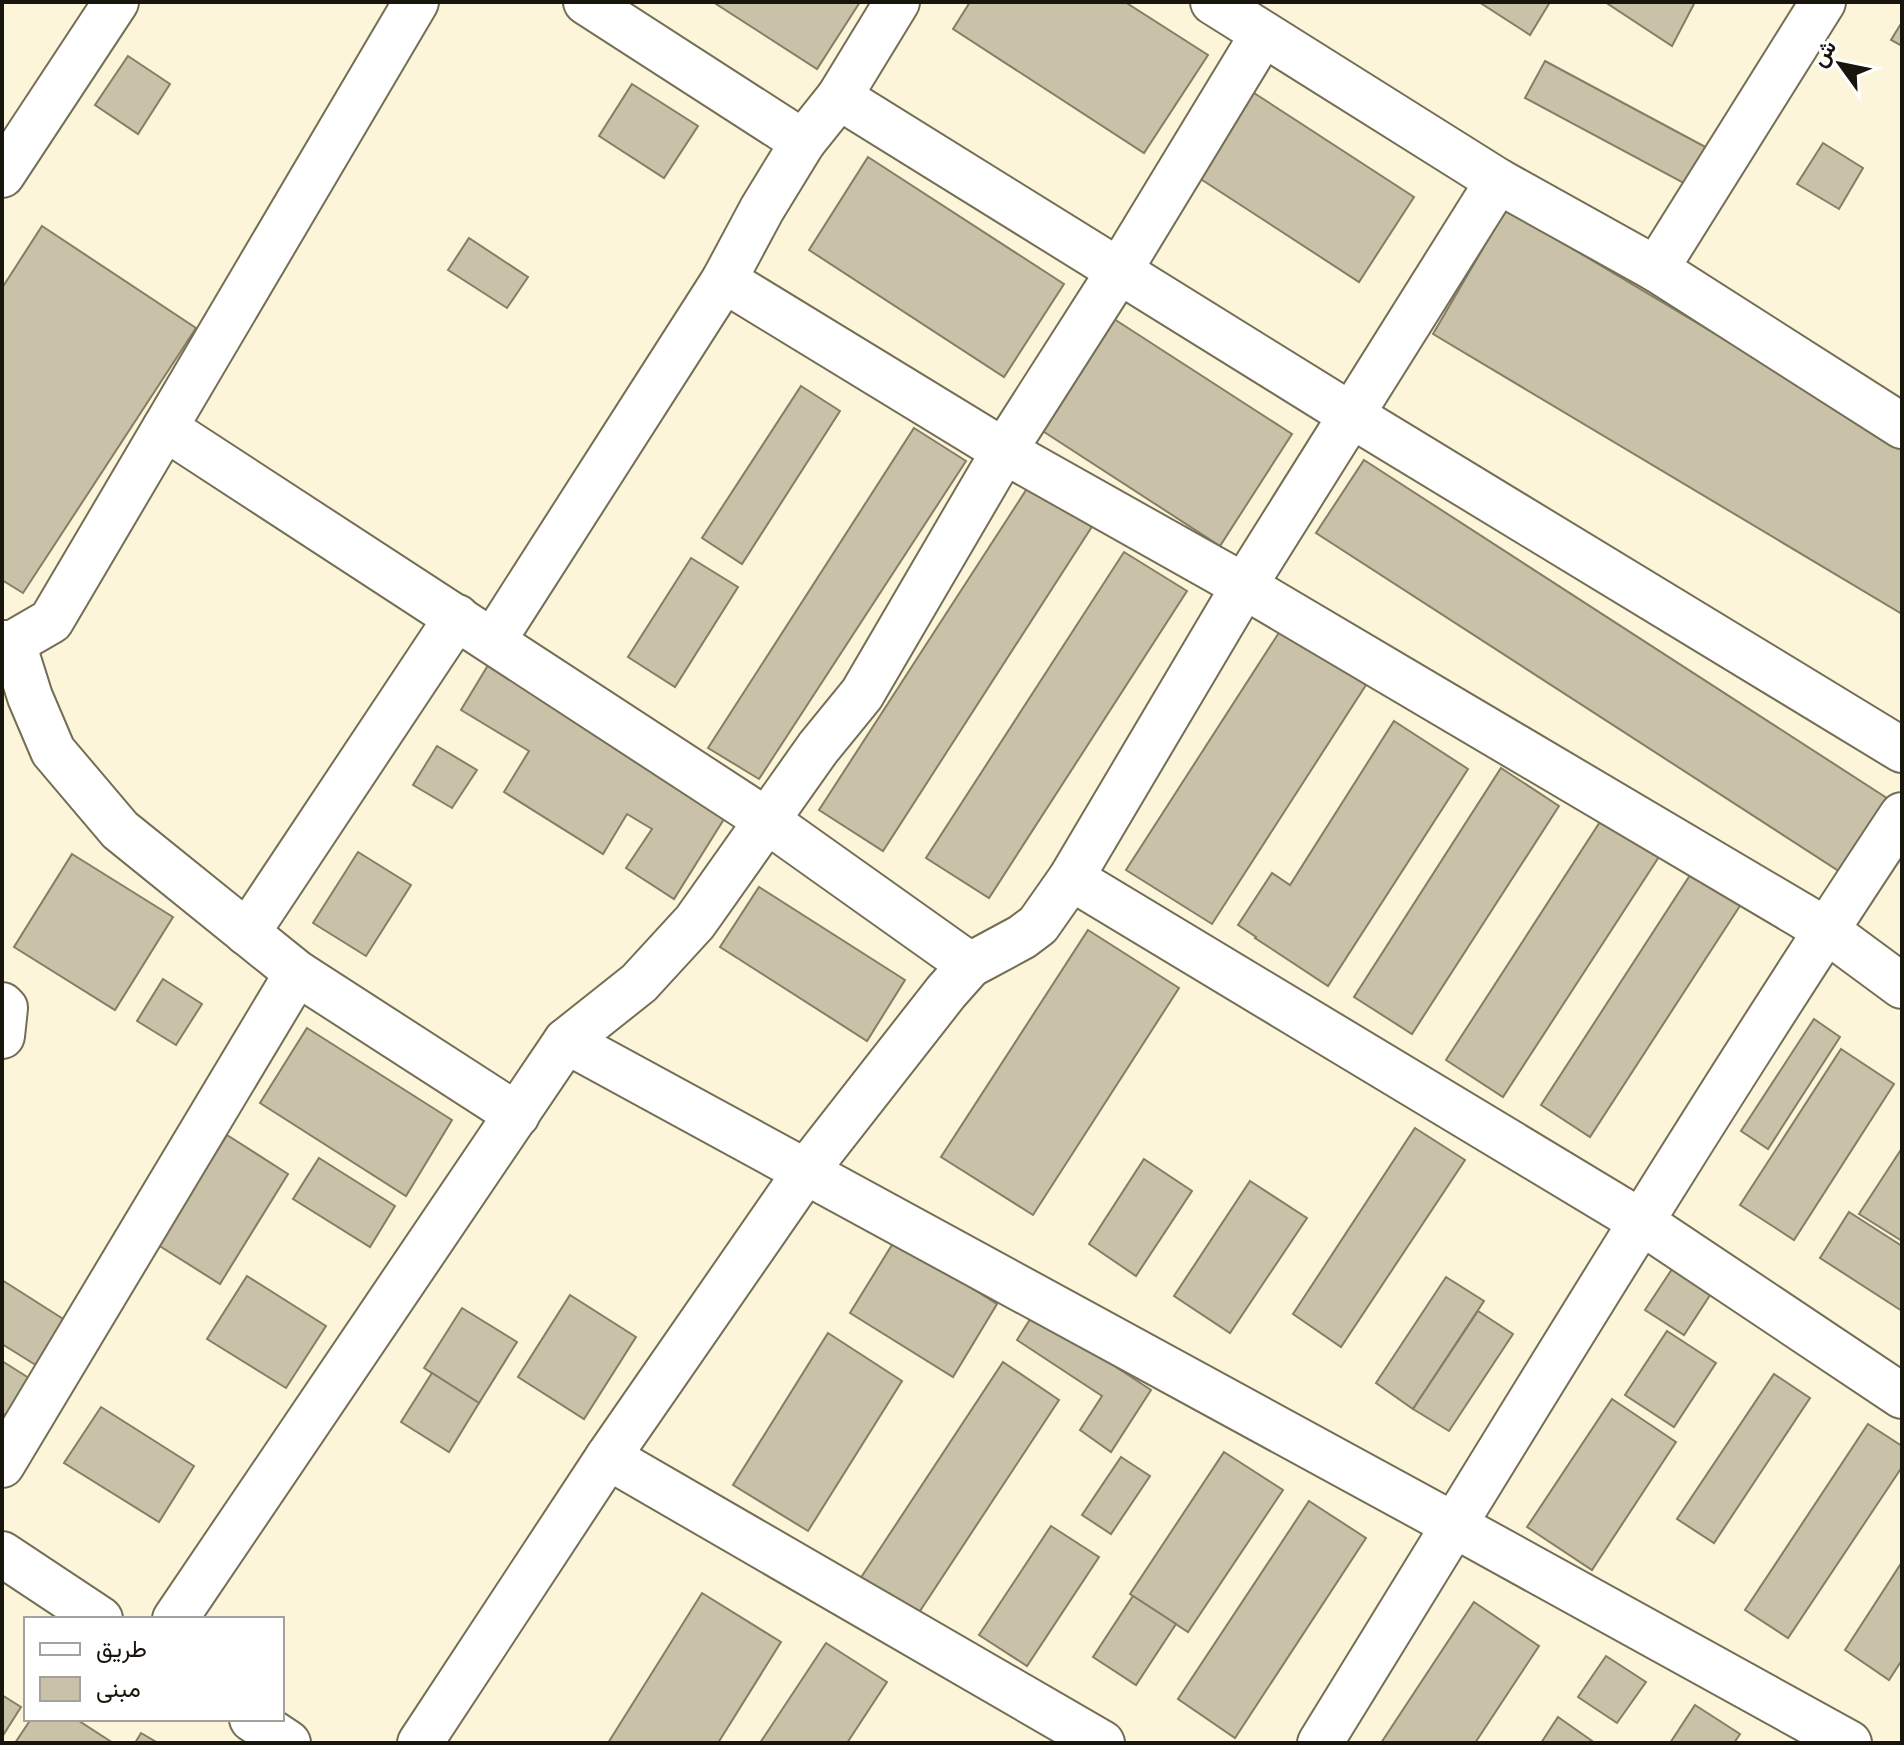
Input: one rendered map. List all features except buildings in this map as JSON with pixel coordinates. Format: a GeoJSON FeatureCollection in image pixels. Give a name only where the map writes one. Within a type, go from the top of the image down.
{"type":"FeatureCollection","features":[{"type":"Feature","properties":{"kind":"street"},"geometry":{"type":"LineString","coordinates":[[2,175],[116,2]]}},
{"type":"Feature","properties":{"kind":"street"},"geometry":{"type":"LineString","coordinates":[[416,2],[51,621],[7,643],[53,751],[120,830],[297,973],[517,1115]]}},
{"type":"Feature","properties":{"kind":"street"},"geometry":{"type":"LineString","coordinates":[[493,641],[724,280],[803,142],[839,97],[897,2]]}},
{"type":"Feature","properties":{"kind":"street"},"geometry":{"type":"LineString","coordinates":[[1656,269],[1823,2]]}},
{"type":"Feature","properties":{"kind":"street"},"geometry":{"type":"LineString","coordinates":[[1223,5],[1263,34],[1498,181],[1656,269],[1902,426]]}},
{"type":"Feature","properties":{"kind":"street"},"geometry":{"type":"LineString","coordinates":[[612,9],[803,142]]}},
{"type":"Feature","properties":{"kind":"street"},"geometry":{"type":"LineString","coordinates":[[176,1617],[566,1041],[639,983],[695,922],[818,748],[862,694],[1004,451],[1119,271],[1263,34]]}},
{"type":"Feature","properties":{"kind":"street"},"geometry":{"type":"LineString","coordinates":[[839,97],[1351,415],[1902,750]]}},
{"type":"Feature","properties":{"kind":"street"},"geometry":{"type":"LineString","coordinates":[[420,1743],[608,1457],[806,1171],[970,965],[1038,925],[1071,878],[1244,586],[1498,181]]}},
{"type":"Feature","properties":{"kind":"street"},"geometry":{"type":"LineString","coordinates":[[724,280],[1004,451],[1244,586],[1826,930],[1902,986]]}},
{"type":"Feature","properties":{"kind":"street"},"geometry":{"type":"LineString","coordinates":[[165,428],[766,820],[970,965]]}},
{"type":"Feature","properties":{"kind":"street"},"geometry":{"type":"LineString","coordinates":[[247,933],[457,617]]}},
{"type":"Feature","properties":{"kind":"street"},"geometry":{"type":"LineString","coordinates":[[1320,1743],[1640,1221],[1902,815]]}},
{"type":"Feature","properties":{"kind":"street"},"geometry":{"type":"LineString","coordinates":[[1071,878],[1640,1221],[1902,1396]]}},
{"type":"Feature","properties":{"kind":"street"},"geometry":{"type":"LineString","coordinates":[[2,1465],[297,973]]}},
{"type":"Feature","properties":{"kind":"street"},"geometry":{"type":"LineString","coordinates":[[2,1005],[5,1008],[2,1036]]}},
{"type":"Feature","properties":{"kind":"street"},"geometry":{"type":"LineString","coordinates":[[566,1041],[1849,1743]]}},
{"type":"Feature","properties":{"kind":"street"},"geometry":{"type":"LineString","coordinates":[[608,1457],[1102,1743]]}},
{"type":"Feature","properties":{"kind":"street"},"geometry":{"type":"LineString","coordinates":[[2,1554],[97,1617]]}},
{"type":"Feature","properties":{"kind":"street"},"geometry":{"type":"LineString","coordinates":[[255,1721],[288,1743]]}}]}
